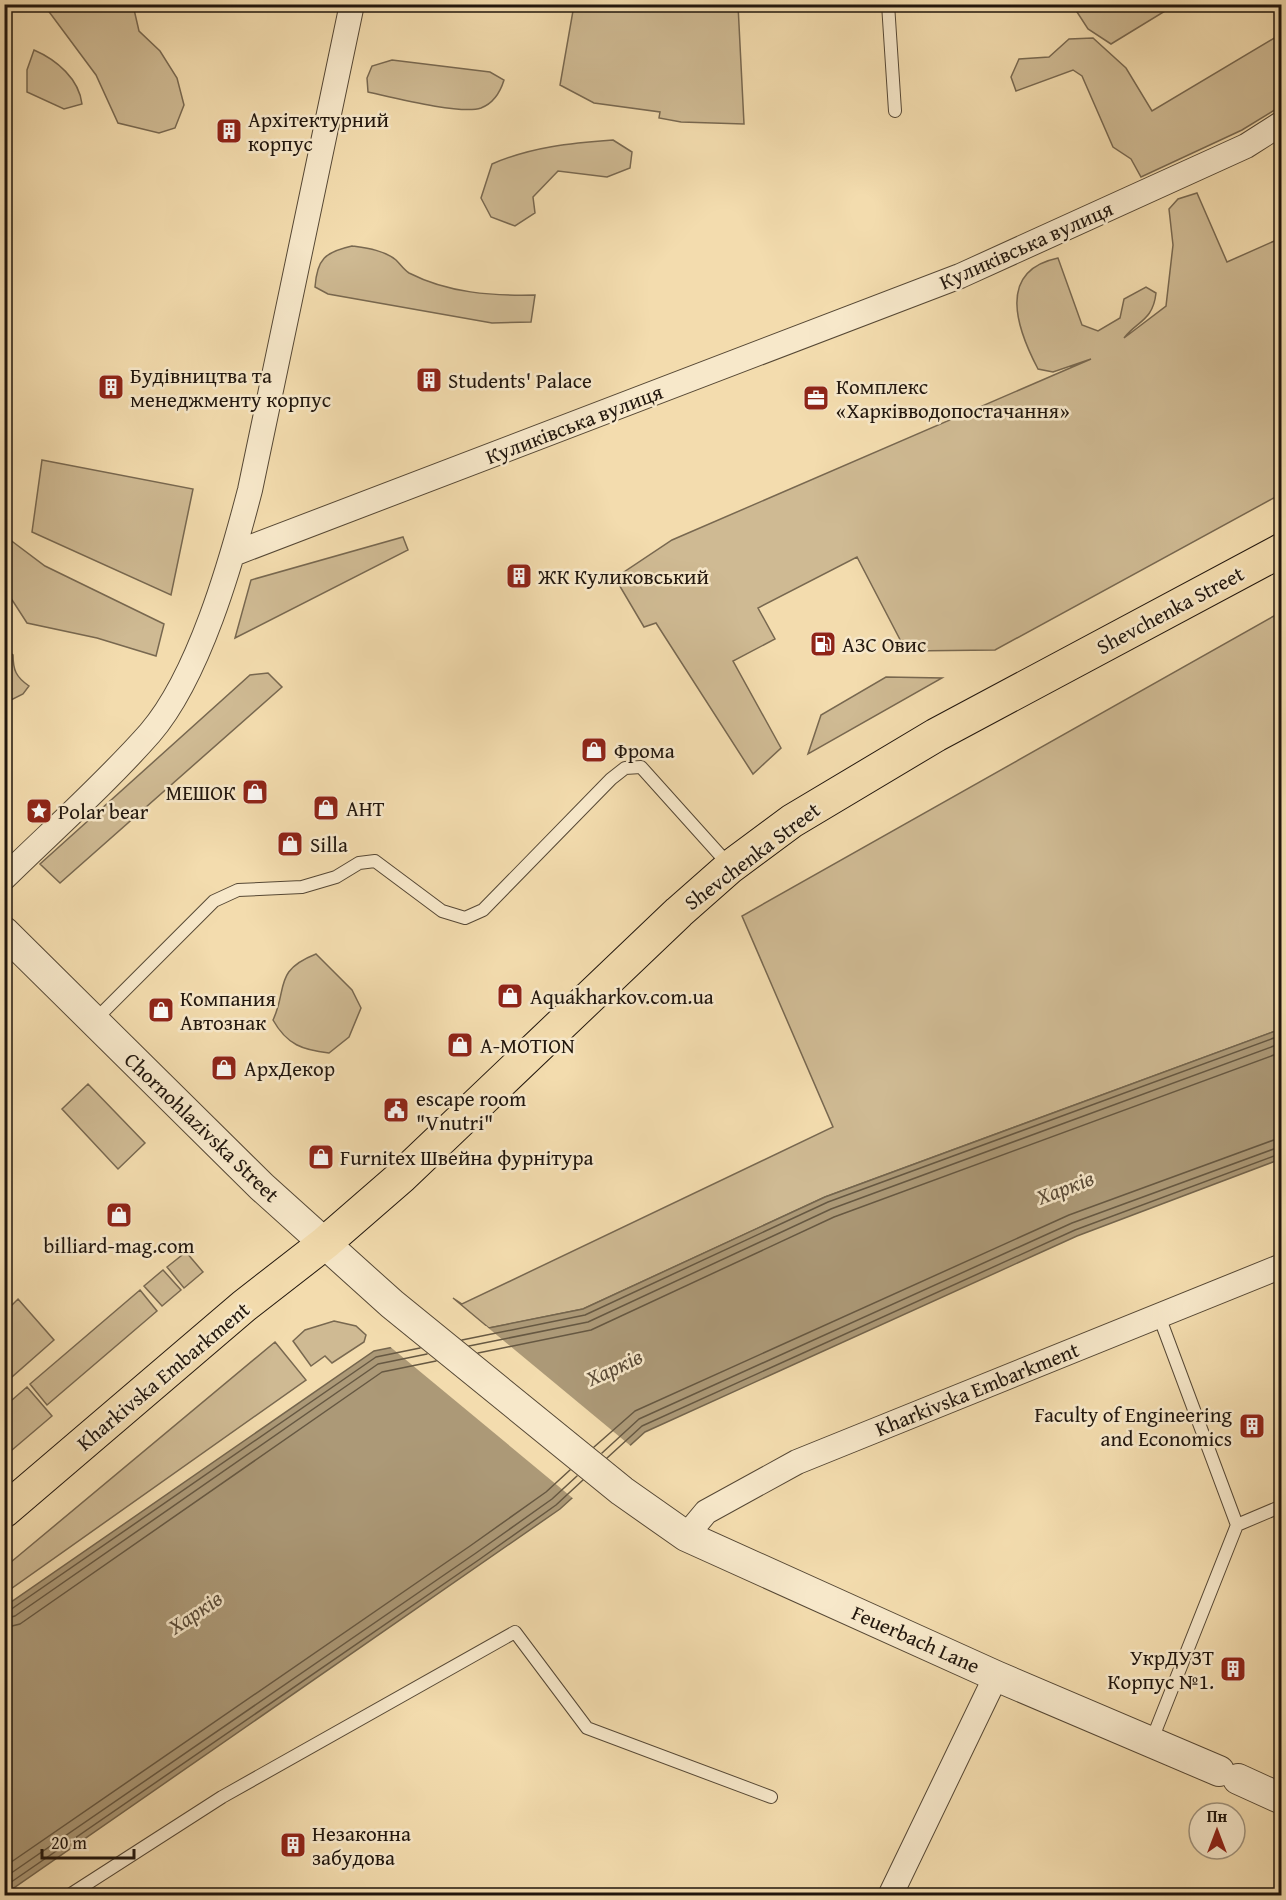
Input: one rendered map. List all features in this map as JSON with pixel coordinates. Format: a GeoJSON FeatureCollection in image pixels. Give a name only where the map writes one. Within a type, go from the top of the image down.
{"type":"FeatureCollection","features":[{"type":"Feature","properties":{"kind":"main road","name":"Shevchenka Street"},"geometry":{"type":"LineString","coordinates":[[325,1243],[401,1177],[679,912],[730,867],[792,821],[936,735],[1281,550]]}},
{"type":"Feature","properties":{"kind":"main road","name":"Kharkivska Embarkment"},"geometry":{"type":"LineString","coordinates":[[4,1511],[244,1306],[325,1243]]}},
{"type":"Feature","properties":{"kind":"street"},"geometry":{"type":"LineString","coordinates":[[4,878],[151,732],[182,684],[233,554],[250,490],[352,4]]}},
{"type":"Feature","properties":{"kind":"street","name":"Куликівська вулиця"},"geometry":{"type":"LineString","coordinates":[[233,554],[960,276],[1246,146],[1281,123]]}},
{"type":"Feature","properties":{"kind":"street","name":"Chornohlazivska Street"},"geometry":{"type":"LineString","coordinates":[[4,932],[262,1187],[406,1315],[622,1491]]}},
{"type":"Feature","properties":{"kind":"street","name":"Kharkivska Embarkment"},"geometry":{"type":"LineString","coordinates":[[686,1536],[706,1512],[797,1462],[1281,1266]]}},
{"type":"Feature","properties":{"kind":"street","name":"Feuerbach Lane"},"geometry":{"type":"LineString","coordinates":[[622,1491],[686,1536],[996,1676],[1281,1799]]}},
{"type":"Feature","properties":{"kind":"street"},"geometry":{"type":"LineString","coordinates":[[890,1896],[996,1676]]}},
{"type":"Feature","properties":{"kind":"lane"},"geometry":{"type":"LineString","coordinates":[[888,4],[895,111]]}},
{"type":"Feature","properties":{"kind":"lane"},"geometry":{"type":"LineString","coordinates":[[94,1021],[214,901],[238,891],[302,887],[336,877],[359,862],[375,861],[442,911],[465,918],[483,910],[611,779],[625,768],[641,767],[730,867]]}},
{"type":"Feature","properties":{"kind":"lane"},"geometry":{"type":"LineString","coordinates":[[1150,1743],[1237,1525],[1159,1316]]}},
{"type":"Feature","properties":{"kind":"lane"},"geometry":{"type":"LineString","coordinates":[[1237,1525],[1281,1506]]}},
{"type":"Feature","properties":{"kind":"lane"},"geometry":{"type":"LineString","coordinates":[[68,1896],[222,1797],[515,1632],[587,1728],[771,1797]]}},
{"type":"Feature","properties":{"kind":"shaded area"},"geometry":{"type":"Polygon","coordinates":[[[44,5],[133,5],[139,31],[160,51],[177,78],[184,105],[175,128],[159,133],[118,123],[96,75],[44,5]]]}},
{"type":"Feature","properties":{"kind":"shaded area"},"geometry":{"type":"Polygon","coordinates":[[[574,5],[738,5],[744,124],[681,122],[659,118],[660,112],[594,103],[560,85],[574,5]]]}},
{"type":"Feature","properties":{"kind":"shaded area"},"geometry":{"type":"Polygon","coordinates":[[[1082,5],[1175,5],[1111,44],[1088,29],[1077,12],[1082,5]]]}},
{"type":"Feature","properties":{"kind":"shaded area"},"geometry":{"type":"Polygon","coordinates":[[[1281,34],[1281,106],[1242,130],[1141,177],[1131,159],[1113,147],[1082,76],[1073,70],[1016,91],[1011,77],[1019,59],[1049,57],[1069,39],[1093,38],[1126,68],[1152,111],[1281,34]]]}},
{"type":"Feature","properties":{"kind":"shaded area"},"geometry":{"type":"Polygon","coordinates":[[[34,50],[51,59],[66,71],[76,86],[82,104],[64,109],[27,92],[27,70],[34,50]]]}},
{"type":"Feature","properties":{"kind":"shaded area"},"geometry":{"type":"Polygon","coordinates":[[[392,60],[490,72],[504,80],[493,100],[486,106],[471,110],[426,104],[368,92],[367,78],[372,66],[392,60]]]}},
{"type":"Feature","properties":{"kind":"shaded area"},"geometry":{"type":"Polygon","coordinates":[[[613,140],[632,152],[630,168],[607,177],[558,171],[533,197],[535,213],[515,226],[491,217],[481,198],[492,164],[536,150],[567,144],[613,140]]]}},
{"type":"Feature","properties":{"kind":"shaded area"},"geometry":{"type":"Polygon","coordinates":[[[1197,193],[1227,262],[1281,238],[1281,494],[995,650],[906,651],[857,557],[758,608],[775,639],[733,661],[781,748],[753,774],[656,623],[644,627],[615,578],[672,540],[1091,359],[1053,372],[1038,369],[1024,337],[1017,303],[1019,288],[1026,275],[1038,265],[1058,258],[1082,325],[1098,331],[1120,318],[1124,299],[1146,287],[1156,293],[1148,315],[1124,338],[1166,306],[1173,245],[1169,209],[1178,199],[1197,193]]]}},
{"type":"Feature","properties":{"kind":"shaded area"},"geometry":{"type":"Polygon","coordinates":[[[352,246],[386,254],[409,273],[439,285],[487,294],[535,295],[531,322],[492,323],[328,294],[315,287],[320,263],[324,258],[335,251],[352,246]]]}},
{"type":"Feature","properties":{"kind":"shaded area"},"geometry":{"type":"Polygon","coordinates":[[[42,460],[193,489],[171,595],[32,532],[42,460]]]}},
{"type":"Feature","properties":{"kind":"shaded area"},"geometry":{"type":"Polygon","coordinates":[[[5,536],[45,566],[164,624],[156,656],[97,638],[27,623],[5,589],[7,586],[5,536]]]}},
{"type":"Feature","properties":{"kind":"shaded area"},"geometry":{"type":"Polygon","coordinates":[[[403,537],[408,550],[235,638],[251,580],[403,537]]]}},
{"type":"Feature","properties":{"kind":"shaded area"},"geometry":{"type":"Polygon","coordinates":[[[1281,612],[1281,1029],[825,1197],[583,1309],[489,1328],[453,1298],[462,1304],[833,1127],[742,916],[1281,612]]]}},
{"type":"Feature","properties":{"kind":"shaded area"},"geometry":{"type":"Polygon","coordinates":[[[4,649],[13,655],[16,673],[29,686],[23,694],[5,703],[4,649]]]}},
{"type":"Feature","properties":{"kind":"shaded area"},"geometry":{"type":"Polygon","coordinates":[[[268,673],[282,687],[60,883],[40,864],[250,675],[268,673]]]}},
{"type":"Feature","properties":{"kind":"shaded area"},"geometry":{"type":"Polygon","coordinates":[[[886,677],[942,678],[808,754],[821,715],[886,677]]]}},
{"type":"Feature","properties":{"kind":"shaded area"},"geometry":{"type":"Polygon","coordinates":[[[316,954],[352,990],[361,1008],[349,1037],[329,1053],[296,1045],[284,1035],[273,1020],[287,974],[302,960],[316,954]]]}},
{"type":"Feature","properties":{"kind":"shaded area"},"geometry":{"type":"Polygon","coordinates":[[[88,1084],[145,1143],[118,1169],[62,1109],[88,1084]]]}},
{"type":"Feature","properties":{"kind":"shaded area"},"geometry":{"type":"Polygon","coordinates":[[[186,1252],[203,1272],[184,1288],[167,1267],[186,1252]]]}},
{"type":"Feature","properties":{"kind":"shaded area"},"geometry":{"type":"Polygon","coordinates":[[[163,1270],[181,1290],[162,1306],[144,1286],[163,1270]]]}},
{"type":"Feature","properties":{"kind":"shaded area"},"geometry":{"type":"Polygon","coordinates":[[[140,1290],[157,1311],[47,1405],[30,1384],[140,1290]]]}},
{"type":"Feature","properties":{"kind":"shaded area"},"geometry":{"type":"Polygon","coordinates":[[[18,1299],[54,1340],[5,1383],[5,1312],[18,1299]]]}},
{"type":"Feature","properties":{"kind":"shaded area"},"geometry":{"type":"Polygon","coordinates":[[[334,1321],[356,1326],[366,1335],[364,1342],[332,1363],[325,1356],[311,1366],[293,1341],[305,1330],[334,1321]]]}},
{"type":"Feature","properties":{"kind":"shaded area"},"geometry":{"type":"Polygon","coordinates":[[[275,1342],[306,1380],[5,1593],[5,1567],[275,1342]]]}},
{"type":"Feature","properties":{"kind":"shaded area"},"geometry":{"type":"Polygon","coordinates":[[[27,1387],[52,1416],[5,1456],[5,1406],[27,1387]]]}},
{"type":"Feature","properties":{"kind":"water","name":"Харків"},"geometry":{"type":"Polygon","coordinates":[[[1281,1029],[1281,1159],[1077,1236],[645,1432],[560,1509],[5,1894],[4,1607],[374,1351],[583,1309],[825,1197],[1281,1029]]]}},
{"type":"Feature","properties":{"kind":"pier"},"geometry":{"type":"Polygon","coordinates":[[[486,1326],[632,1447],[575,1500],[388,1345],[486,1326]]]}},
{"type":"Feature","properties":{"kind":"place","name":"Архітектурний корпус"},"geometry":{"type":"Point","coordinates":[229,131]}},
{"type":"Feature","properties":{"kind":"place","name":"Students' Palace"},"geometry":{"type":"Point","coordinates":[429,380]}},
{"type":"Feature","properties":{"kind":"place","name":"Будівництва та менеджменту корпус"},"geometry":{"type":"Point","coordinates":[111,387]}},
{"type":"Feature","properties":{"kind":"place","name":"Комплекс «Харківводопостачання»"},"geometry":{"type":"Point","coordinates":[816,398]}},
{"type":"Feature","properties":{"kind":"place","name":"ЖК Куликовський"},"geometry":{"type":"Point","coordinates":[519,576]}},
{"type":"Feature","properties":{"kind":"place","name":"АЗС Овис"},"geometry":{"type":"Point","coordinates":[823,644]}},
{"type":"Feature","properties":{"kind":"place","name":"Фрома"},"geometry":{"type":"Point","coordinates":[594,750]}},
{"type":"Feature","properties":{"kind":"place","name":"МЕШОК"},"geometry":{"type":"Point","coordinates":[255,792]}},
{"type":"Feature","properties":{"kind":"place","name":"АНТ"},"geometry":{"type":"Point","coordinates":[326,808]}},
{"type":"Feature","properties":{"kind":"place","name":"Polar bear"},"geometry":{"type":"Point","coordinates":[39,811]}},
{"type":"Feature","properties":{"kind":"place","name":"Silla"},"geometry":{"type":"Point","coordinates":[290,844]}},
{"type":"Feature","properties":{"kind":"place","name":"Aquakharkov.com.ua"},"geometry":{"type":"Point","coordinates":[510,996]}},
{"type":"Feature","properties":{"kind":"place","name":"Компания Автознак"},"geometry":{"type":"Point","coordinates":[161,1010]}},
{"type":"Feature","properties":{"kind":"place","name":"A-MOTION"},"geometry":{"type":"Point","coordinates":[460,1045]}},
{"type":"Feature","properties":{"kind":"place","name":"АрхДекор"},"geometry":{"type":"Point","coordinates":[224,1068]}},
{"type":"Feature","properties":{"kind":"place","name":"escape room \"Vnutri\""},"geometry":{"type":"Point","coordinates":[396,1110]}},
{"type":"Feature","properties":{"kind":"place","name":"Furnitex Швейна фурнітура"},"geometry":{"type":"Point","coordinates":[321,1157]}},
{"type":"Feature","properties":{"kind":"place","name":"billiard-mag.com"},"geometry":{"type":"Point","coordinates":[119,1215]}},
{"type":"Feature","properties":{"kind":"place","name":"Faculty of Engineering and Economics"},"geometry":{"type":"Point","coordinates":[1252,1426]}},
{"type":"Feature","properties":{"kind":"place","name":"УкрДУЗТ Корпус №1."},"geometry":{"type":"Point","coordinates":[1233,1669]}},
{"type":"Feature","properties":{"kind":"place","name":"Незаконна забудова"},"geometry":{"type":"Point","coordinates":[293,1845]}}]}
